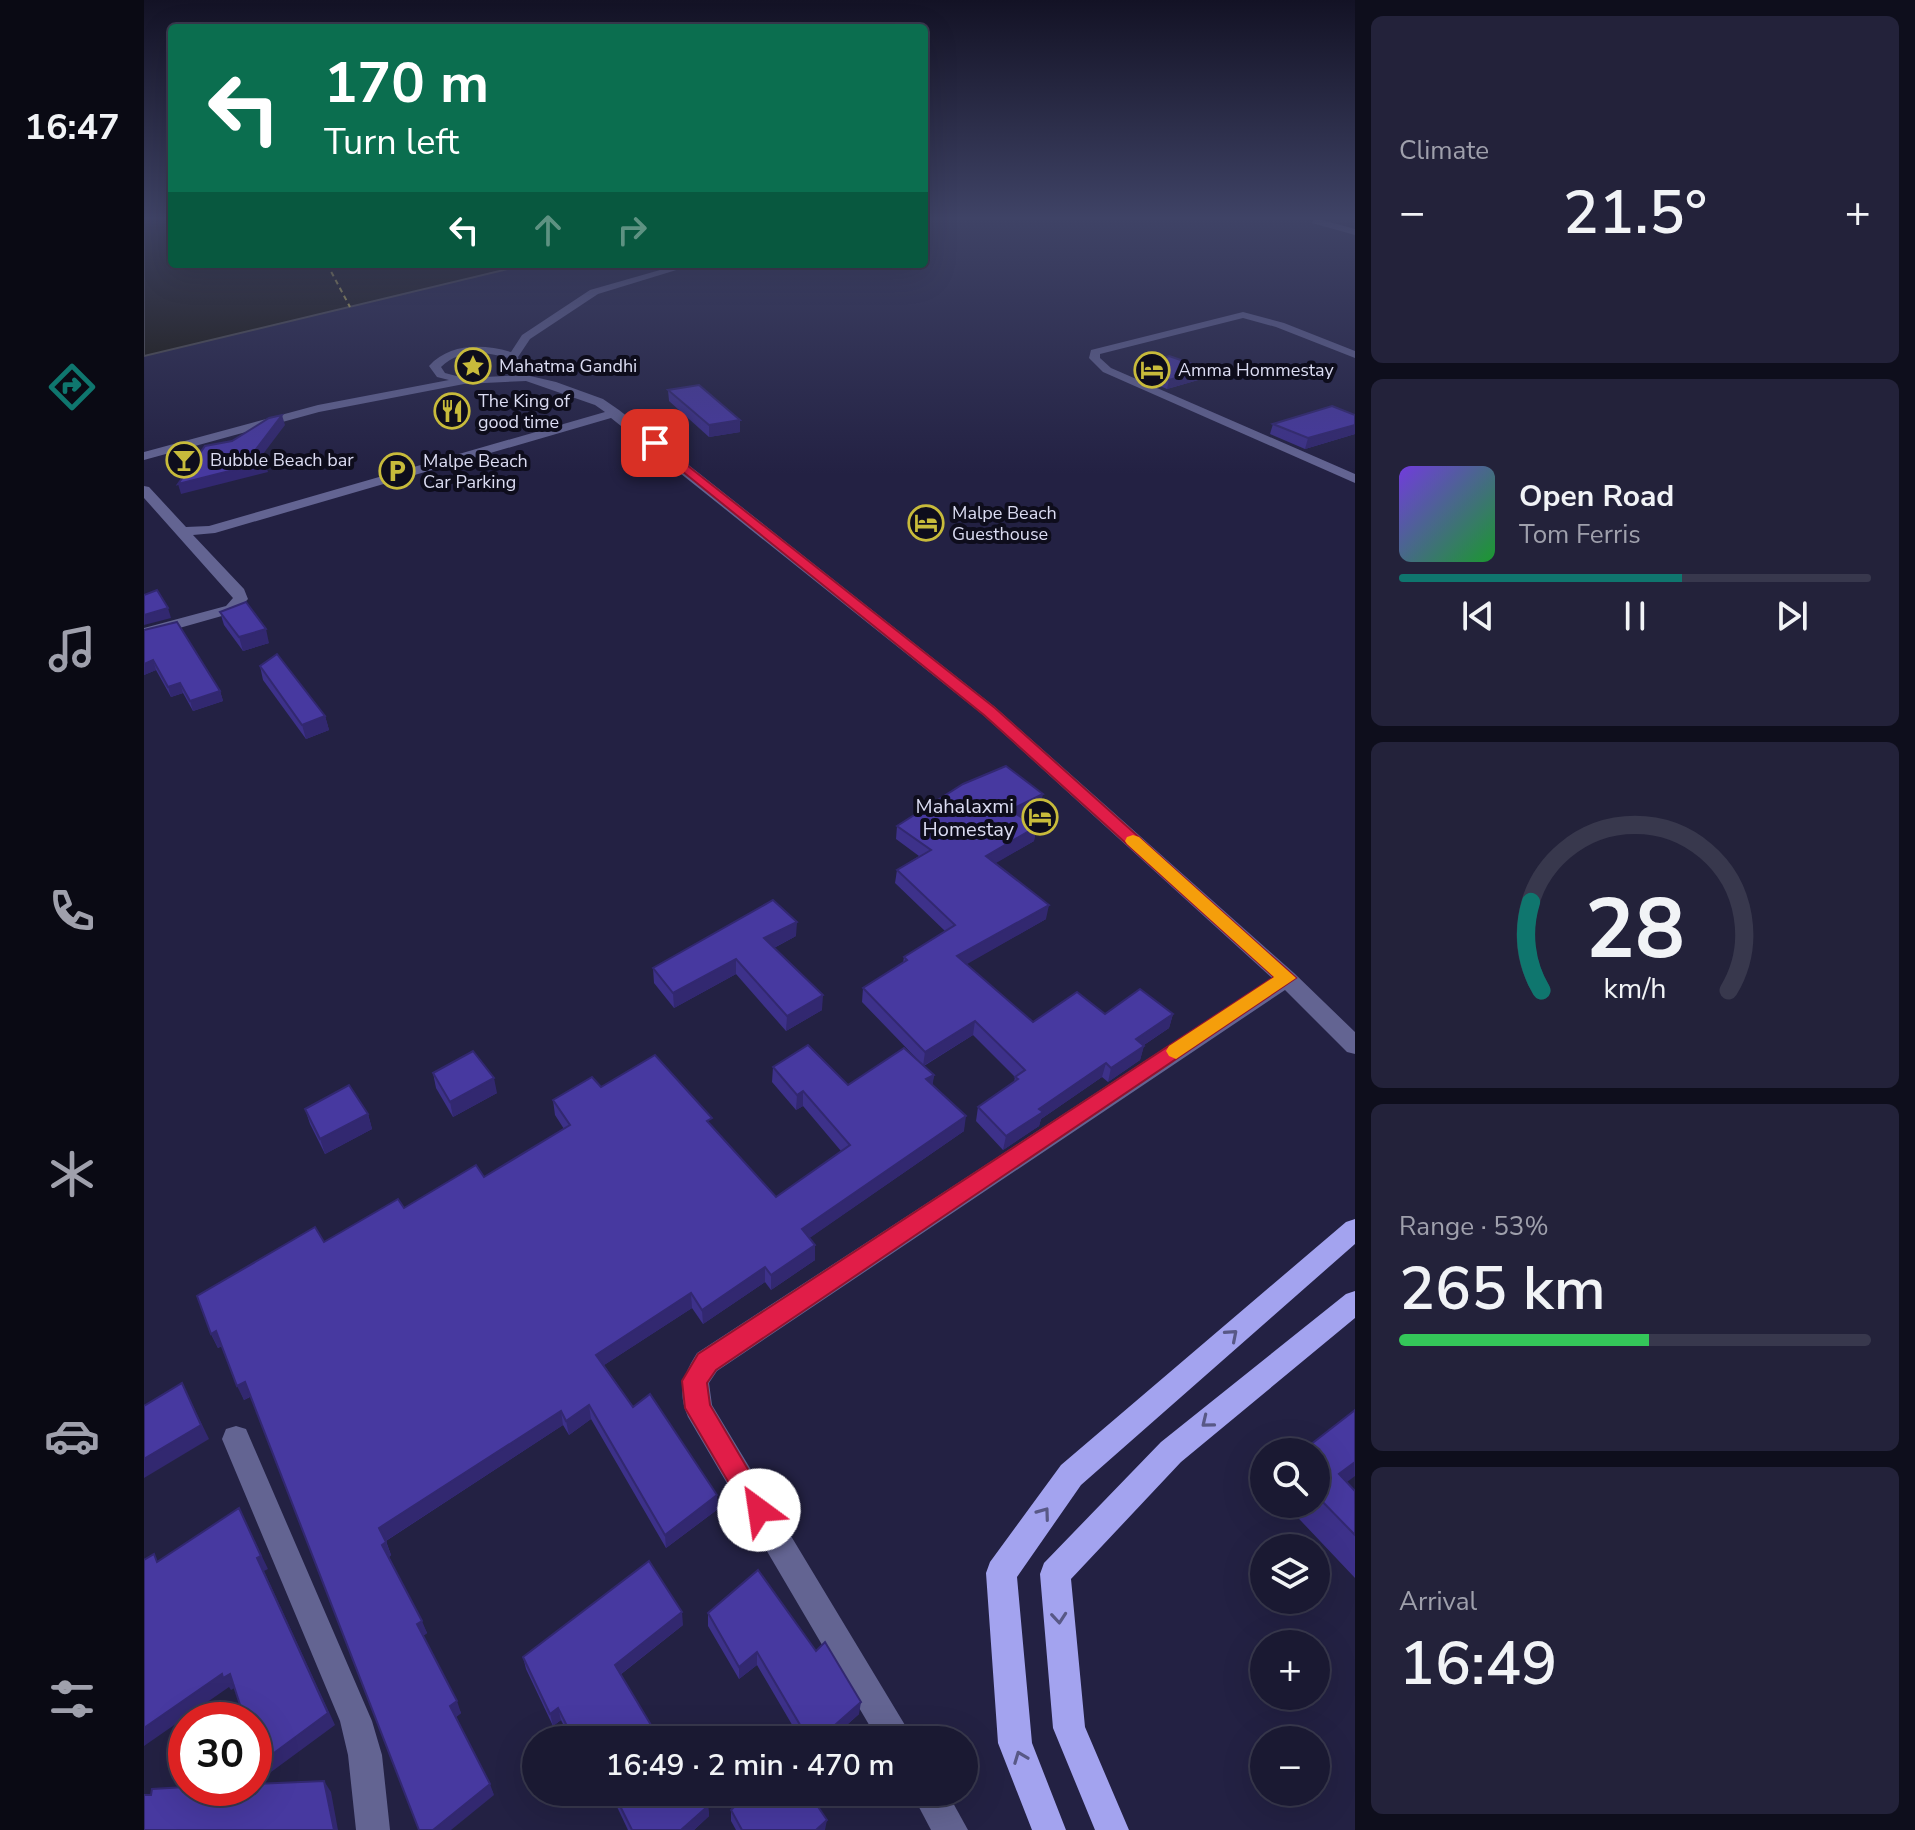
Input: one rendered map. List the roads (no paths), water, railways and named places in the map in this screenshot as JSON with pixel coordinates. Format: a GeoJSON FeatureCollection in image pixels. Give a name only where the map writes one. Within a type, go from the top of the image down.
{"type":"FeatureCollection","features":[{"type":"Feature","properties":{"kind":"main road"},"geometry":{"type":"LineString","coordinates":[[1049,1830],[1015,1743],[1001,1573],[1071,1475],[1355,1229]]}},
{"type":"Feature","properties":{"kind":"main road"},"geometry":{"type":"LineString","coordinates":[[1112,1830],[1069,1728],[1055,1574],[1171,1452],[1355,1302]]}},
{"type":"Feature","properties":{"kind":"street"},"geometry":{"type":"LineString","coordinates":[[518,367],[519,351],[526,337],[577,303]]}},
{"type":"Feature","properties":{"kind":"street"},"geometry":{"type":"LineString","coordinates":[[1355,355],[1280,325],[1243,315],[1095,352],[1093,357],[1107,370],[1355,479]]}},
{"type":"Feature","properties":{"kind":"street"},"geometry":{"type":"LineString","coordinates":[[464,381],[441,375],[435,366],[446,356],[468,351],[494,351],[518,367],[599,402],[615,413],[989,711],[1287,978],[1355,1046]]}},
{"type":"Feature","properties":{"kind":"street"},"geometry":{"type":"LineString","coordinates":[[144,456],[318,409],[400,390],[492,378],[518,367]]}},
{"type":"Feature","properties":{"kind":"street"},"geometry":{"type":"LineString","coordinates":[[182,531],[210,530],[615,413]]}},
{"type":"Feature","properties":{"kind":"street"},"geometry":{"type":"LineString","coordinates":[[144,490],[239,592],[241,599],[231,609],[144,633]]}},
{"type":"Feature","properties":{"kind":"street"},"geometry":{"type":"LineString","coordinates":[[889,1726],[698,1408],[695,1381],[707,1362],[1287,978]]}},
{"type":"Feature","properties":{"kind":"street"},"geometry":{"type":"LineString","coordinates":[[236,1439],[356,1721],[365,1755],[373,1830]]}},
{"type":"Feature","properties":{"kind":"street"},"geometry":{"type":"LineString","coordinates":[[936,1806],[951,1830]]}},
{"type":"Feature","properties":{"kind":"place","name":"Mahatma Gandhi"},"geometry":{"type":"Point","coordinates":[473,366]}},
{"type":"Feature","properties":{"kind":"place","name":"Amma Hommestay"},"geometry":{"type":"Point","coordinates":[1152,370]}},
{"type":"Feature","properties":{"kind":"place","name":"The King of good time"},"geometry":{"type":"Point","coordinates":[452,411]}},
{"type":"Feature","properties":{"kind":"place","name":"Bubble Beach bar"},"geometry":{"type":"Point","coordinates":[184,460]}},
{"type":"Feature","properties":{"kind":"place","name":"Malpe Beach Car Parking"},"geometry":{"type":"Point","coordinates":[397,471]}},
{"type":"Feature","properties":{"kind":"place","name":"Malpe Beach Guesthouse"},"geometry":{"type":"Point","coordinates":[926,523]}},
{"type":"Feature","properties":{"kind":"place","name":"Mahalaxmi Homestay"},"geometry":{"type":"Point","coordinates":[1040,817]}}]}
